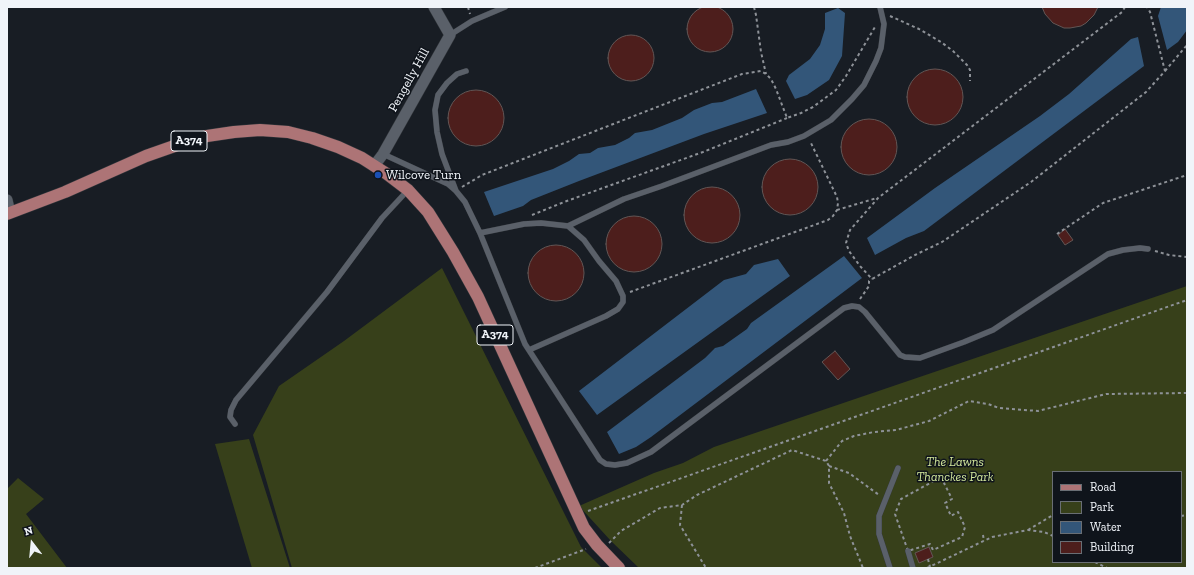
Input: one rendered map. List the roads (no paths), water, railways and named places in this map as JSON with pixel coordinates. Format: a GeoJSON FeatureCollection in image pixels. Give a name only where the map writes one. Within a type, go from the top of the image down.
{"type":"FeatureCollection","features":[{"type":"Feature","properties":{"kind":"main road","name":"A374"},"geometry":{"type":"LineString","coordinates":[[9,213],[65,192],[146,156],[207,136],[234,132],[260,130],[294,134],[312,138],[338,147],[374,166],[408,190],[428,212],[453,252],[478,297],[584,528],[599,547],[619,568]]}},
{"type":"Feature","properties":{"kind":"street"},"geometry":{"type":"LineString","coordinates":[[434,7],[450,35]]}},
{"type":"Feature","properties":{"kind":"street","name":"Pengelly Hill"},"geometry":{"type":"LineString","coordinates":[[374,166],[383,154],[450,35]]}},
{"type":"Feature","properties":{"kind":"street"},"geometry":{"type":"LineString","coordinates":[[7,200],[9,213]]}},
{"type":"Feature","properties":{"kind":"lane"},"geometry":{"type":"LineString","coordinates":[[450,35],[472,21],[505,7]]}},
{"type":"Feature","properties":{"kind":"lane"},"geometry":{"type":"LineString","coordinates":[[480,233],[518,225],[541,223],[568,226],[624,199],[771,145],[788,142],[807,135],[831,120],[864,85],[881,48],[884,24],[880,7]]}},
{"type":"Feature","properties":{"kind":"lane"},"geometry":{"type":"LineString","coordinates":[[466,71],[457,74],[447,83],[438,95],[434,110],[442,154],[456,190],[465,202],[480,233],[525,344],[600,460],[606,464],[615,465],[627,463],[651,452],[844,308],[852,306],[859,307],[865,312],[900,355],[905,357],[920,358],[993,330],[1108,254],[1123,250],[1140,248],[1148,249]]}},
{"type":"Feature","properties":{"kind":"lane"},"geometry":{"type":"LineString","coordinates":[[383,154],[448,184],[456,190]]}},
{"type":"Feature","properties":{"kind":"lane"},"geometry":{"type":"LineString","coordinates":[[235,424],[230,417],[231,410],[236,400],[327,292],[382,218],[408,190]]}},
{"type":"Feature","properties":{"kind":"lane"},"geometry":{"type":"LineString","coordinates":[[529,350],[618,309],[623,302],[616,281],[584,240],[568,226]]}},
{"type":"Feature","properties":{"kind":"lane"},"geometry":{"type":"LineString","coordinates":[[890,568],[879,534],[879,516],[898,468]]}},
{"type":"Feature","properties":{"kind":"lane"},"geometry":{"type":"LineString","coordinates":[[908,551],[913,568]]}},
{"type":"Feature","properties":{"kind":"water"},"geometry":{"type":"Polygon","coordinates":[[[1161,7],[1187,7],[1187,30],[1178,42],[1167,50],[1158,16],[1161,7]]]}},
{"type":"Feature","properties":{"kind":"water"},"geometry":{"type":"Polygon","coordinates":[[[838,8],[845,13],[842,56],[829,80],[807,95],[795,99],[786,81],[789,75],[810,59],[820,45],[825,29],[825,13],[838,8]]]}},
{"type":"Feature","properties":{"kind":"water"},"geometry":{"type":"Polygon","coordinates":[[[1138,37],[1144,66],[924,231],[906,238],[875,255],[867,238],[935,188],[1040,116],[1069,94],[1131,39],[1138,37]]]}},
{"type":"Feature","properties":{"kind":"water"},"geometry":{"type":"Polygon","coordinates":[[[756,89],[767,113],[704,134],[579,181],[531,200],[523,206],[494,216],[484,192],[553,169],[579,154],[590,153],[598,148],[615,145],[629,138],[635,133],[652,130],[682,118],[694,110],[712,103],[722,102],[756,89]]]}},
{"type":"Feature","properties":{"kind":"water"},"geometry":{"type":"Polygon","coordinates":[[[844,256],[862,278],[651,437],[636,447],[619,454],[607,432],[705,358],[715,348],[723,346],[747,329],[751,323],[844,256]]]}},
{"type":"Feature","properties":{"kind":"water"},"geometry":{"type":"Polygon","coordinates":[[[778,259],[790,276],[597,415],[579,391],[724,280],[746,274],[754,265],[778,259]]]}},
{"type":"Feature","properties":{"kind":"place","name":"Wilcove Turn"},"geometry":{"type":"Point","coordinates":[378,175]}},
{"type":"Feature","properties":{"kind":"park label","name":"The Lawns Thanckes Park"},"geometry":{"type":"Point","coordinates":[955,470]}}]}
